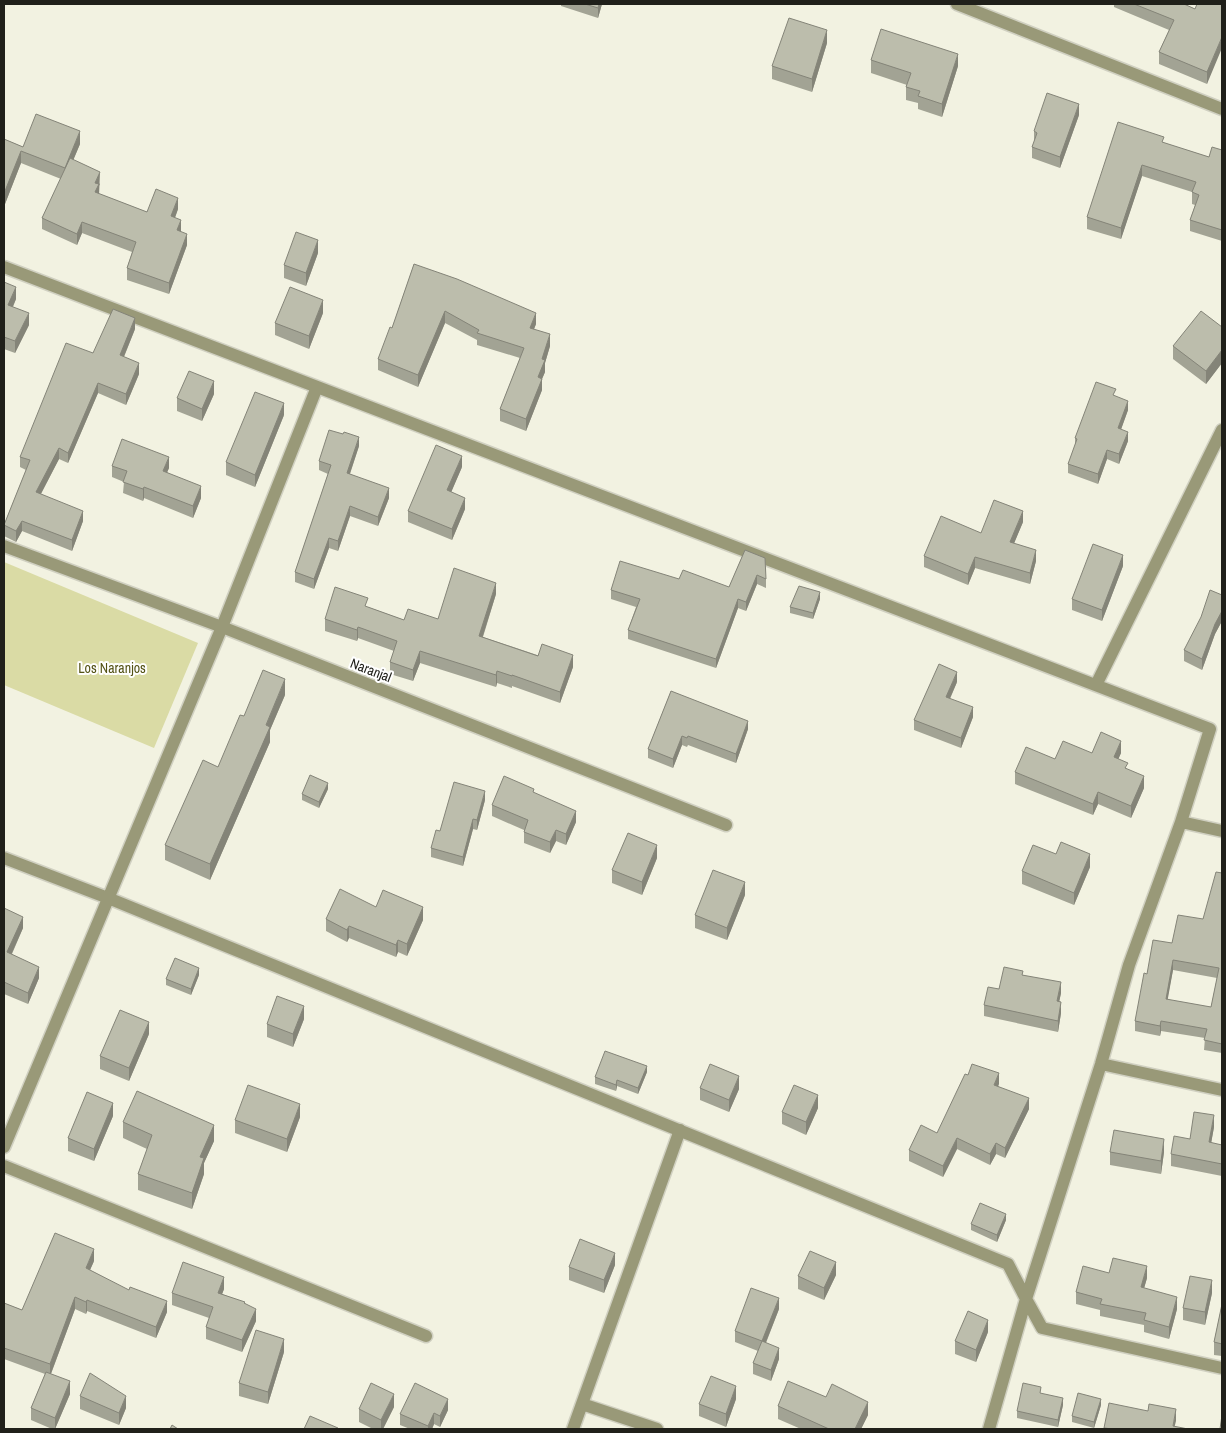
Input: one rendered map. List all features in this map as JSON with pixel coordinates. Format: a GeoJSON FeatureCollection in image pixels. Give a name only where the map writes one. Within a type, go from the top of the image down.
{"type":"FeatureCollection","features":[{"type":"Feature","properties":{"kind":"street"},"geometry":{"type":"LineString","coordinates":[[957,4],[1222,109]]}},
{"type":"Feature","properties":{"kind":"street"},"geometry":{"type":"LineString","coordinates":[[4,266],[1210,730],[1181,822],[1129,965],[1101,1064],[1026,1299],[989,1429]]}},
{"type":"Feature","properties":{"kind":"street"},"geometry":{"type":"LineString","coordinates":[[4,1147],[222,627],[317,387]]}},
{"type":"Feature","properties":{"kind":"street"},"geometry":{"type":"LineString","coordinates":[[1096,685],[1222,430]]}},
{"type":"Feature","properties":{"kind":"street","name":"Naranjal"},"geometry":{"type":"LineString","coordinates":[[4,546],[222,627],[726,825]]}},
{"type":"Feature","properties":{"kind":"street"},"geometry":{"type":"LineString","coordinates":[[1181,822],[1222,831]]}},
{"type":"Feature","properties":{"kind":"street"},"geometry":{"type":"LineString","coordinates":[[4,858],[108,898],[1008,1264],[1042,1328],[1222,1368]]}},
{"type":"Feature","properties":{"kind":"street"},"geometry":{"type":"LineString","coordinates":[[1101,1064],[1222,1090]]}},
{"type":"Feature","properties":{"kind":"street"},"geometry":{"type":"LineString","coordinates":[[573,1429],[680,1130]]}},
{"type":"Feature","properties":{"kind":"street"},"geometry":{"type":"LineString","coordinates":[[4,1166],[426,1336]]}},
{"type":"Feature","properties":{"kind":"street"},"geometry":{"type":"LineString","coordinates":[[582,1404],[656,1429]]}},
{"type":"Feature","properties":{"kind":"green space","name":"Los Naranjos"},"geometry":{"type":"Polygon","coordinates":[[[4,562],[198,643],[154,748],[4,685],[4,562]]]}},
{"type":"Feature","properties":{"kind":"building"},"geometry":{"type":"Polygon","coordinates":[[[585,4],[599,4],[598,8],[585,4]]]}},
{"type":"Feature","properties":{"kind":"building"},"geometry":{"type":"Polygon","coordinates":[[[1134,4],[1184,4],[1195,9],[1197,4],[1222,4],[1222,37],[1207,72],[1159,52],[1174,20],[1134,4]]]}},
{"type":"Feature","properties":{"kind":"building"},"geometry":{"type":"Polygon","coordinates":[[[789,18],[827,30],[812,79],[772,66],[789,18]]]}},
{"type":"Feature","properties":{"kind":"building"},"geometry":{"type":"Polygon","coordinates":[[[881,29],[958,54],[942,104],[918,96],[920,91],[906,87],[911,73],[871,60],[881,29]]]}},
{"type":"Feature","properties":{"kind":"building"},"geometry":{"type":"Polygon","coordinates":[[[1047,93],[1079,104],[1060,157],[1032,147],[1037,133],[1034,131],[1047,93]]]}},
{"type":"Feature","properties":{"kind":"building"},"geometry":{"type":"Polygon","coordinates":[[[36,114],[80,131],[65,168],[21,151],[4,191],[4,139],[23,147],[36,114]]]}},
{"type":"Feature","properties":{"kind":"building"},"geometry":{"type":"Polygon","coordinates":[[[1118,122],[1164,137],[1162,142],[1209,157],[1212,147],[1222,150],[1222,230],[1190,220],[1199,195],[1192,192],[1196,182],[1142,165],[1121,228],[1087,217],[1118,122]]]}},
{"type":"Feature","properties":{"kind":"building"},"geometry":{"type":"Polygon","coordinates":[[[70,158],[100,172],[95,183],[99,184],[95,192],[147,212],[156,189],[178,198],[171,216],[181,220],[177,230],[187,234],[169,283],[127,268],[136,242],[82,222],[77,234],[42,218],[70,158]]]}},
{"type":"Feature","properties":{"kind":"building"},"geometry":{"type":"Polygon","coordinates":[[[296,232],[318,240],[306,273],[284,265],[296,232]]]}},
{"type":"Feature","properties":{"kind":"building"},"geometry":{"type":"Polygon","coordinates":[[[414,264],[457,279],[536,313],[530,328],[550,334],[542,359],[545,360],[538,377],[542,379],[526,419],[500,409],[524,348],[477,333],[479,330],[445,311],[418,375],[378,359],[390,327],[392,328],[414,264]]]}},
{"type":"Feature","properties":{"kind":"building"},"geometry":{"type":"Polygon","coordinates":[[[4,282],[16,287],[8,305],[29,313],[15,341],[4,337],[4,282]]]}},
{"type":"Feature","properties":{"kind":"building"},"geometry":{"type":"Polygon","coordinates":[[[290,287],[323,300],[309,336],[275,323],[290,287]]]}},
{"type":"Feature","properties":{"kind":"building"},"geometry":{"type":"Polygon","coordinates":[[[113,309],[135,318],[120,355],[139,363],[126,394],[98,383],[68,453],[59,448],[36,492],[83,511],[72,540],[22,521],[16,531],[4,525],[30,460],[20,457],[66,343],[93,353],[113,309]]]}},
{"type":"Feature","properties":{"kind":"building"},"geometry":{"type":"Polygon","coordinates":[[[1201,311],[1222,327],[1222,350],[1206,371],[1173,346],[1201,311]]]}},
{"type":"Feature","properties":{"kind":"building"},"geometry":{"type":"Polygon","coordinates":[[[189,371],[214,381],[202,409],[177,398],[189,371]]]}},
{"type":"Feature","properties":{"kind":"building"},"geometry":{"type":"Polygon","coordinates":[[[1096,382],[1116,389],[1113,395],[1128,401],[1118,428],[1128,432],[1119,454],[1107,450],[1098,474],[1068,464],[1077,439],[1075,438],[1096,382]]]}},
{"type":"Feature","properties":{"kind":"building"},"geometry":{"type":"Polygon","coordinates":[[[255,392],[284,403],[255,475],[226,462],[255,392]]]}},
{"type":"Feature","properties":{"kind":"building"},"geometry":{"type":"Polygon","coordinates":[[[329,430],[359,437],[347,473],[389,488],[378,517],[350,506],[338,541],[329,538],[314,579],[295,572],[331,465],[319,461],[329,430]]]}},
{"type":"Feature","properties":{"kind":"building"},"geometry":{"type":"Polygon","coordinates":[[[122,439],[169,457],[163,471],[201,486],[193,506],[144,487],[143,489],[123,482],[127,471],[112,466],[122,439]]]}},
{"type":"Feature","properties":{"kind":"building"},"geometry":{"type":"Polygon","coordinates":[[[436,445],[462,456],[447,490],[465,498],[452,529],[408,511],[436,445]]]}},
{"type":"Feature","properties":{"kind":"building"},"geometry":{"type":"Polygon","coordinates":[[[994,500],[1023,511],[1010,542],[1036,550],[1030,573],[975,557],[968,574],[924,556],[941,516],[981,533],[994,500]]]}},
{"type":"Feature","properties":{"kind":"building"},"geometry":{"type":"Polygon","coordinates":[[[1093,544],[1123,555],[1102,610],[1072,599],[1093,544]]]}},
{"type":"Feature","properties":{"kind":"building"},"geometry":{"type":"Polygon","coordinates":[[[745,550],[765,558],[766,579],[757,575],[746,602],[738,599],[716,659],[628,630],[640,599],[611,590],[620,561],[679,579],[683,570],[729,587],[745,550]]]}},
{"type":"Feature","properties":{"kind":"building"},"geometry":{"type":"Polygon","coordinates":[[[454,568],[496,583],[479,636],[538,656],[542,644],[573,655],[560,692],[512,675],[497,671],[496,675],[420,651],[413,670],[390,662],[397,641],[358,627],[357,630],[325,619],[335,587],[368,598],[365,606],[404,620],[408,609],[438,619],[454,568]]]}},
{"type":"Feature","properties":{"kind":"building"},"geometry":{"type":"Polygon","coordinates":[[[799,586],[820,592],[813,613],[790,607],[799,586]]]}},
{"type":"Feature","properties":{"kind":"building"},"geometry":{"type":"Polygon","coordinates":[[[1210,590],[1222,595],[1222,611],[1202,659],[1184,650],[1201,617],[1210,590]]]}},
{"type":"Feature","properties":{"kind":"building"},"geometry":{"type":"Polygon","coordinates":[[[939,664],[957,672],[946,697],[973,707],[961,738],[914,720],[939,664]]]}},
{"type":"Feature","properties":{"kind":"building"},"geometry":{"type":"Polygon","coordinates":[[[263,670],[285,679],[266,725],[270,727],[210,864],[165,845],[203,760],[218,767],[240,715],[244,716],[263,670]]]}},
{"type":"Feature","properties":{"kind":"building"},"geometry":{"type":"Polygon","coordinates":[[[671,691],[748,721],[736,754],[688,736],[687,738],[682,736],[673,759],[648,749],[671,691]]]}},
{"type":"Feature","properties":{"kind":"building"},"geometry":{"type":"Polygon","coordinates":[[[1101,732],[1121,741],[1114,757],[1128,763],[1125,768],[1144,776],[1131,806],[1098,792],[1093,804],[1015,772],[1026,747],[1055,759],[1063,741],[1092,753],[1101,732]]]}},
{"type":"Feature","properties":{"kind":"building"},"geometry":{"type":"Polygon","coordinates":[[[310,775],[328,783],[319,802],[302,794],[310,775]]]}},
{"type":"Feature","properties":{"kind":"building"},"geometry":{"type":"Polygon","coordinates":[[[504,776],[534,789],[533,792],[576,811],[566,834],[556,830],[550,842],[524,832],[528,820],[492,805],[504,776]]]}},
{"type":"Feature","properties":{"kind":"building"},"geometry":{"type":"Polygon","coordinates":[[[454,782],[485,791],[477,820],[473,819],[463,857],[431,848],[436,830],[440,831],[454,782]]]}},
{"type":"Feature","properties":{"kind":"building"},"geometry":{"type":"Polygon","coordinates":[[[628,833],[657,845],[642,882],[612,870],[628,833]]]}},
{"type":"Feature","properties":{"kind":"building"},"geometry":{"type":"Polygon","coordinates":[[[1061,842],[1090,854],[1074,893],[1022,871],[1033,845],[1056,854],[1061,842]]]}},
{"type":"Feature","properties":{"kind":"building"},"geometry":{"type":"Polygon","coordinates":[[[713,870],[745,882],[727,928],[695,915],[713,870]]]}},
{"type":"Feature","properties":{"kind":"building"},"geometry":{"type":"Polygon","coordinates":[[[1216,872],[1222,873],[1222,1044],[1204,1040],[1207,1029],[1161,1021],[1160,1026],[1135,1021],[1144,973],[1147,974],[1153,940],[1172,943],[1178,915],[1203,919],[1216,872]],[[1173,960],[1166,999],[1211,1007],[1219,968],[1173,960]]]}},
{"type":"Feature","properties":{"kind":"building"},"geometry":{"type":"Polygon","coordinates":[[[340,889],[376,907],[383,890],[423,907],[407,944],[398,940],[396,945],[349,926],[347,930],[326,919],[340,889]]]}},
{"type":"Feature","properties":{"kind":"building"},"geometry":{"type":"Polygon","coordinates":[[[4,908],[23,917],[7,952],[39,967],[28,993],[4,982],[4,908]]]}},
{"type":"Feature","properties":{"kind":"building"},"geometry":{"type":"Polygon","coordinates":[[[175,958],[199,968],[191,989],[166,979],[175,958]]]}},
{"type":"Feature","properties":{"kind":"building"},"geometry":{"type":"Polygon","coordinates":[[[1004,967],[1023,971],[1022,975],[1061,982],[1057,1001],[1061,1002],[1058,1021],[984,1005],[988,987],[999,989],[1004,967]]]}},
{"type":"Feature","properties":{"kind":"building"},"geometry":{"type":"Polygon","coordinates":[[[277,996],[304,1006],[293,1034],[267,1024],[277,996]]]}},
{"type":"Feature","properties":{"kind":"building"},"geometry":{"type":"Polygon","coordinates":[[[120,1010],[149,1022],[129,1068],[100,1056],[120,1010]]]}},
{"type":"Feature","properties":{"kind":"building"},"geometry":{"type":"Polygon","coordinates":[[[605,1051],[647,1066],[638,1088],[617,1080],[616,1085],[595,1077],[605,1051]]]}},
{"type":"Feature","properties":{"kind":"building"},"geometry":{"type":"Polygon","coordinates":[[[710,1064],[739,1076],[729,1100],[700,1088],[710,1064]]]}},
{"type":"Feature","properties":{"kind":"building"},"geometry":{"type":"Polygon","coordinates":[[[972,1064],[999,1073],[994,1085],[1029,1098],[1005,1148],[996,1143],[990,1154],[957,1138],[943,1166],[909,1150],[921,1125],[937,1133],[965,1074],[968,1075],[972,1064]]]}},
{"type":"Feature","properties":{"kind":"building"},"geometry":{"type":"Polygon","coordinates":[[[248,1085],[300,1104],[287,1139],[235,1120],[248,1085]]]}},
{"type":"Feature","properties":{"kind":"building"},"geometry":{"type":"Polygon","coordinates":[[[794,1085],[818,1095],[806,1122],[782,1112],[794,1085]]]}},
{"type":"Feature","properties":{"kind":"building"},"geometry":{"type":"Polygon","coordinates":[[[137,1091],[214,1125],[200,1157],[204,1158],[192,1193],[138,1174],[152,1135],[123,1122],[137,1091]]]}},
{"type":"Feature","properties":{"kind":"building"},"geometry":{"type":"Polygon","coordinates":[[[87,1092],[113,1103],[94,1149],[68,1138],[87,1092]]]}},
{"type":"Feature","properties":{"kind":"building"},"geometry":{"type":"Polygon","coordinates":[[[1194,1112],[1214,1115],[1209,1142],[1222,1145],[1222,1164],[1171,1154],[1174,1136],[1190,1139],[1194,1112]]]}},
{"type":"Feature","properties":{"kind":"building"},"geometry":{"type":"Polygon","coordinates":[[[1114,1130],[1164,1139],[1161,1161],[1110,1152],[1114,1130]]]}},
{"type":"Feature","properties":{"kind":"building"},"geometry":{"type":"Polygon","coordinates":[[[980,1203],[1006,1214],[997,1235],[971,1224],[980,1203]]]}},
{"type":"Feature","properties":{"kind":"building"},"geometry":{"type":"Polygon","coordinates":[[[55,1233],[94,1249],[86,1268],[129,1290],[130,1287],[167,1301],[156,1327],[75,1297],[50,1364],[4,1348],[4,1303],[22,1310],[55,1233]]]}},
{"type":"Feature","properties":{"kind":"building"},"geometry":{"type":"Polygon","coordinates":[[[580,1239],[615,1253],[604,1280],[569,1267],[580,1239]]]}},
{"type":"Feature","properties":{"kind":"building"},"geometry":{"type":"Polygon","coordinates":[[[810,1251],[836,1262],[824,1288],[798,1276],[810,1251]]]}},
{"type":"Feature","properties":{"kind":"building"},"geometry":{"type":"Polygon","coordinates":[[[1113,1258],[1147,1266],[1141,1287],[1177,1297],[1169,1327],[1144,1320],[1146,1313],[1100,1304],[1102,1299],[1076,1292],[1083,1266],[1109,1273],[1113,1258]]]}},
{"type":"Feature","properties":{"kind":"building"},"geometry":{"type":"Polygon","coordinates":[[[183,1262],[224,1277],[218,1293],[245,1302],[256,1309],[242,1340],[206,1327],[213,1307],[172,1293],[183,1262]]]}},
{"type":"Feature","properties":{"kind":"building"},"geometry":{"type":"Polygon","coordinates":[[[1190,1276],[1212,1280],[1205,1312],[1183,1308],[1190,1276]]]}},
{"type":"Feature","properties":{"kind":"building"},"geometry":{"type":"Polygon","coordinates":[[[751,1288],[779,1298],[762,1341],[735,1331],[751,1288]]]}},
{"type":"Feature","properties":{"kind":"building"},"geometry":{"type":"Polygon","coordinates":[[[1222,1304],[1222,1344],[1214,1342],[1222,1304]]]}},
{"type":"Feature","properties":{"kind":"building"},"geometry":{"type":"Polygon","coordinates":[[[968,1311],[988,1320],[976,1350],[955,1341],[968,1311]]]}},
{"type":"Feature","properties":{"kind":"building"},"geometry":{"type":"Polygon","coordinates":[[[256,1330],[284,1339],[268,1392],[239,1383],[256,1330]]]}},
{"type":"Feature","properties":{"kind":"building"},"geometry":{"type":"Polygon","coordinates":[[[762,1341],[779,1348],[771,1370],[753,1363],[762,1341]]]}},
{"type":"Feature","properties":{"kind":"building"},"geometry":{"type":"Polygon","coordinates":[[[46,1372],[70,1381],[55,1418],[31,1408],[46,1372]]]}},
{"type":"Feature","properties":{"kind":"building"},"geometry":{"type":"Polygon","coordinates":[[[90,1373],[126,1396],[119,1413],[80,1396],[90,1373]]]}},
{"type":"Feature","properties":{"kind":"building"},"geometry":{"type":"Polygon","coordinates":[[[711,1376],[736,1386],[726,1414],[699,1404],[711,1376]]]}},
{"type":"Feature","properties":{"kind":"building"},"geometry":{"type":"Polygon","coordinates":[[[788,1381],[826,1397],[832,1384],[868,1402],[855,1429],[829,1429],[778,1406],[788,1381]]]}},
{"type":"Feature","properties":{"kind":"building"},"geometry":{"type":"Polygon","coordinates":[[[371,1383],[394,1394],[381,1420],[359,1409],[371,1383]]]}},
{"type":"Feature","properties":{"kind":"building"},"geometry":{"type":"Polygon","coordinates":[[[415,1383],[448,1399],[440,1416],[434,1413],[428,1426],[400,1414],[415,1383]]]}},
{"type":"Feature","properties":{"kind":"building"},"geometry":{"type":"Polygon","coordinates":[[[1023,1383],[1041,1387],[1040,1393],[1063,1398],[1058,1420],[1017,1411],[1023,1383]]]}},
{"type":"Feature","properties":{"kind":"building"},"geometry":{"type":"Polygon","coordinates":[[[1078,1393],[1101,1399],[1094,1422],[1072,1416],[1078,1393]]]}},
{"type":"Feature","properties":{"kind":"building"},"geometry":{"type":"Polygon","coordinates":[[[1109,1403],[1148,1411],[1149,1404],[1176,1409],[1173,1426],[1188,1429],[1104,1428],[1109,1403]]]}},
{"type":"Feature","properties":{"kind":"building"},"geometry":{"type":"Polygon","coordinates":[[[310,1416],[338,1428],[304,1429],[310,1416]]]}},
{"type":"Feature","properties":{"kind":"building"},"geometry":{"type":"Polygon","coordinates":[[[172,1425],[178,1429],[170,1429],[172,1425]]]}}]}
